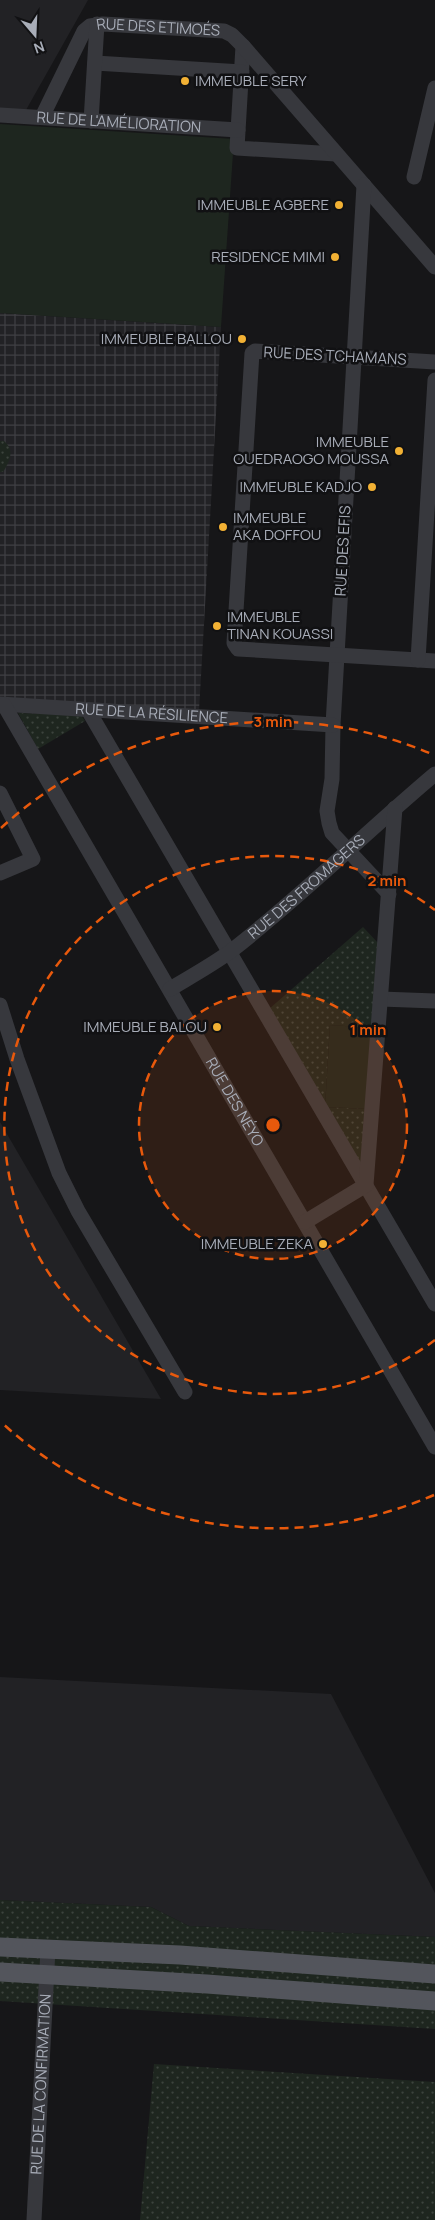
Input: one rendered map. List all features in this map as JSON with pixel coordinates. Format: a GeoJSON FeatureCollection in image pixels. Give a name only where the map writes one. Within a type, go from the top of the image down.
{"type":"FeatureCollection","features":[{"type":"Feature","properties":{"kind":"main road"},"geometry":{"type":"LineString","coordinates":[[0,1947],[210,1957],[435,1974]]}},
{"type":"Feature","properties":{"kind":"main road"},"geometry":{"type":"LineString","coordinates":[[207,1984],[210,1957]]}},
{"type":"Feature","properties":{"kind":"main road"},"geometry":{"type":"LineString","coordinates":[[0,1972],[207,1984],[435,2001]]}},
{"type":"Feature","properties":{"kind":"street","name":"RUE DES ETIMOÉS"},"geometry":{"type":"LineString","coordinates":[[42,117],[84,31],[90,26],[97,24],[224,32],[232,35],[435,267]]}},
{"type":"Feature","properties":{"kind":"street"},"geometry":{"type":"LineString","coordinates":[[91,120],[97,24]]}},
{"type":"Feature","properties":{"kind":"street"},"geometry":{"type":"LineString","coordinates":[[243,46],[237,148],[336,154]]}},
{"type":"Feature","properties":{"kind":"street"},"geometry":{"type":"LineString","coordinates":[[95,63],[242,72]]}},
{"type":"Feature","properties":{"kind":"street"},"geometry":{"type":"LineString","coordinates":[[414,178],[435,88]]}},
{"type":"Feature","properties":{"kind":"street","name":"RUE DE L'AMÉLIORATION"},"geometry":{"type":"LineString","coordinates":[[0,115],[238,130]]}},
{"type":"Feature","properties":{"kind":"street","name":"RUE DES EFIS"},"geometry":{"type":"LineString","coordinates":[[364,184],[333,725],[332,778],[327,812],[332,833],[389,894]]}},
{"type":"Feature","properties":{"kind":"street","name":"RUE DES TCHAMANS"},"geometry":{"type":"LineString","coordinates":[[435,362],[255,351],[252,353],[234,643],[238,649],[435,661]]}},
{"type":"Feature","properties":{"kind":"street"},"geometry":{"type":"LineString","coordinates":[[418,660],[435,380]]}},
{"type":"Feature","properties":{"kind":"street","name":"RUE DE LA RÉSILIENCE"},"geometry":{"type":"LineString","coordinates":[[2,705],[333,725]]}},
{"type":"Feature","properties":{"kind":"street","name":"RUE DES NÉYO"},"geometry":{"type":"LineString","coordinates":[[2,705],[305,1222],[428,1419],[435,1447]]}},
{"type":"Feature","properties":{"kind":"street"},"geometry":{"type":"LineString","coordinates":[[88,710],[366,1185],[430,1287],[435,1304]]}},
{"type":"Feature","properties":{"kind":"street","name":"RUE DES FROMAGERS"},"geometry":{"type":"LineString","coordinates":[[170,989],[230,952],[349,851],[394,808],[435,774]]}},
{"type":"Feature","properties":{"kind":"street"},"geometry":{"type":"LineString","coordinates":[[0,793],[33,859],[0,874]]}},
{"type":"Feature","properties":{"kind":"street"},"geometry":{"type":"LineString","coordinates":[[366,1185],[394,808]]}},
{"type":"Feature","properties":{"kind":"street"},"geometry":{"type":"LineString","coordinates":[[381,999],[435,1001]]}},
{"type":"Feature","properties":{"kind":"street"},"geometry":{"type":"LineString","coordinates":[[0,1005],[16,1059],[59,1173],[78,1211],[185,1392]]}},
{"type":"Feature","properties":{"kind":"street"},"geometry":{"type":"LineString","coordinates":[[305,1222],[366,1185]]}},
{"type":"Feature","properties":{"kind":"street","name":"RUE DE LA CONFIRMATION"},"geometry":{"type":"LineString","coordinates":[[34,2220],[48,1949]]}},
{"type":"Feature","properties":{"kind":"shaded area"},"geometry":{"type":"Polygon","coordinates":[[[0,0],[88,0],[26,110],[0,108],[0,0]]]}},
{"type":"Feature","properties":{"kind":"shaded area"},"geometry":{"type":"Polygon","coordinates":[[[0,124],[234,139],[221,327],[0,313],[0,124]]]}},
{"type":"Feature","properties":{"kind":"shaded area"},"geometry":{"type":"Polygon","coordinates":[[[0,313],[221,327],[199,711],[0,697],[0,313]]]}},
{"type":"Feature","properties":{"kind":"shaded area"},"geometry":{"type":"Polygon","coordinates":[[[0,441],[4,441],[7,444],[10,452],[8,464],[3,472],[0,472],[0,441]]]}},
{"type":"Feature","properties":{"kind":"shaded area"},"geometry":{"type":"Polygon","coordinates":[[[18,713],[81,715],[85,721],[38,749],[18,713]]]}},
{"type":"Feature","properties":{"kind":"shaded area"},"geometry":{"type":"Polygon","coordinates":[[[363,927],[379,944],[374,1028],[330,1025],[325,1106],[269,1009],[363,927]]]}},
{"type":"Feature","properties":{"kind":"shaded area"},"geometry":{"type":"Polygon","coordinates":[[[330,1025],[374,1028],[369,1109],[325,1107],[330,1025]]]}},
{"type":"Feature","properties":{"kind":"shaded area"},"geometry":{"type":"Polygon","coordinates":[[[326,1107],[369,1109],[364,1173],[326,1107]]]}},
{"type":"Feature","properties":{"kind":"shaded area"},"geometry":{"type":"Polygon","coordinates":[[[0,1122],[161,1399],[0,1390],[0,1122]]]}},
{"type":"Feature","properties":{"kind":"shaded area"},"geometry":{"type":"Polygon","coordinates":[[[0,1677],[331,1694],[435,1893],[435,1937],[189,1926],[151,1907],[0,1900],[0,1677]]]}},
{"type":"Feature","properties":{"kind":"shaded area"},"geometry":{"type":"Polygon","coordinates":[[[0,1900],[151,1907],[189,1926],[435,1937],[435,2029],[0,2001],[0,1900]]]}},
{"type":"Feature","properties":{"kind":"shaded area"},"geometry":{"type":"Polygon","coordinates":[[[154,2064],[435,2082],[435,2220],[140,2220],[154,2064]]]}},
{"type":"Feature","properties":{"kind":"place","name":"IMMEUBLE SERY"},"geometry":{"type":"Point","coordinates":[185,81]}},
{"type":"Feature","properties":{"kind":"place","name":"IMMEUBLE AGBERE"},"geometry":{"type":"Point","coordinates":[339,205]}},
{"type":"Feature","properties":{"kind":"place","name":"RESIDENCE MIMI"},"geometry":{"type":"Point","coordinates":[335,257]}},
{"type":"Feature","properties":{"kind":"place","name":"IMMEUBLE BALLOU"},"geometry":{"type":"Point","coordinates":[242,339]}},
{"type":"Feature","properties":{"kind":"place","name":"IMMEUBLE OUEDRAOGO MOUSSA"},"geometry":{"type":"Point","coordinates":[399,451]}},
{"type":"Feature","properties":{"kind":"place","name":"IMMEUBLE KADJO"},"geometry":{"type":"Point","coordinates":[372,487]}},
{"type":"Feature","properties":{"kind":"place","name":"IMMEUBLE AKA DOFFOU"},"geometry":{"type":"Point","coordinates":[223,527]}},
{"type":"Feature","properties":{"kind":"place","name":"IMMEUBLE TINAN KOUASSI"},"geometry":{"type":"Point","coordinates":[217,626]}},
{"type":"Feature","properties":{"kind":"place","name":"IMMEUBLE BALOU"},"geometry":{"type":"Point","coordinates":[217,1027]}},
{"type":"Feature","properties":{"kind":"place","name":"IMMEUBLE ZEKA"},"geometry":{"type":"Point","coordinates":[323,1244]}}]}
